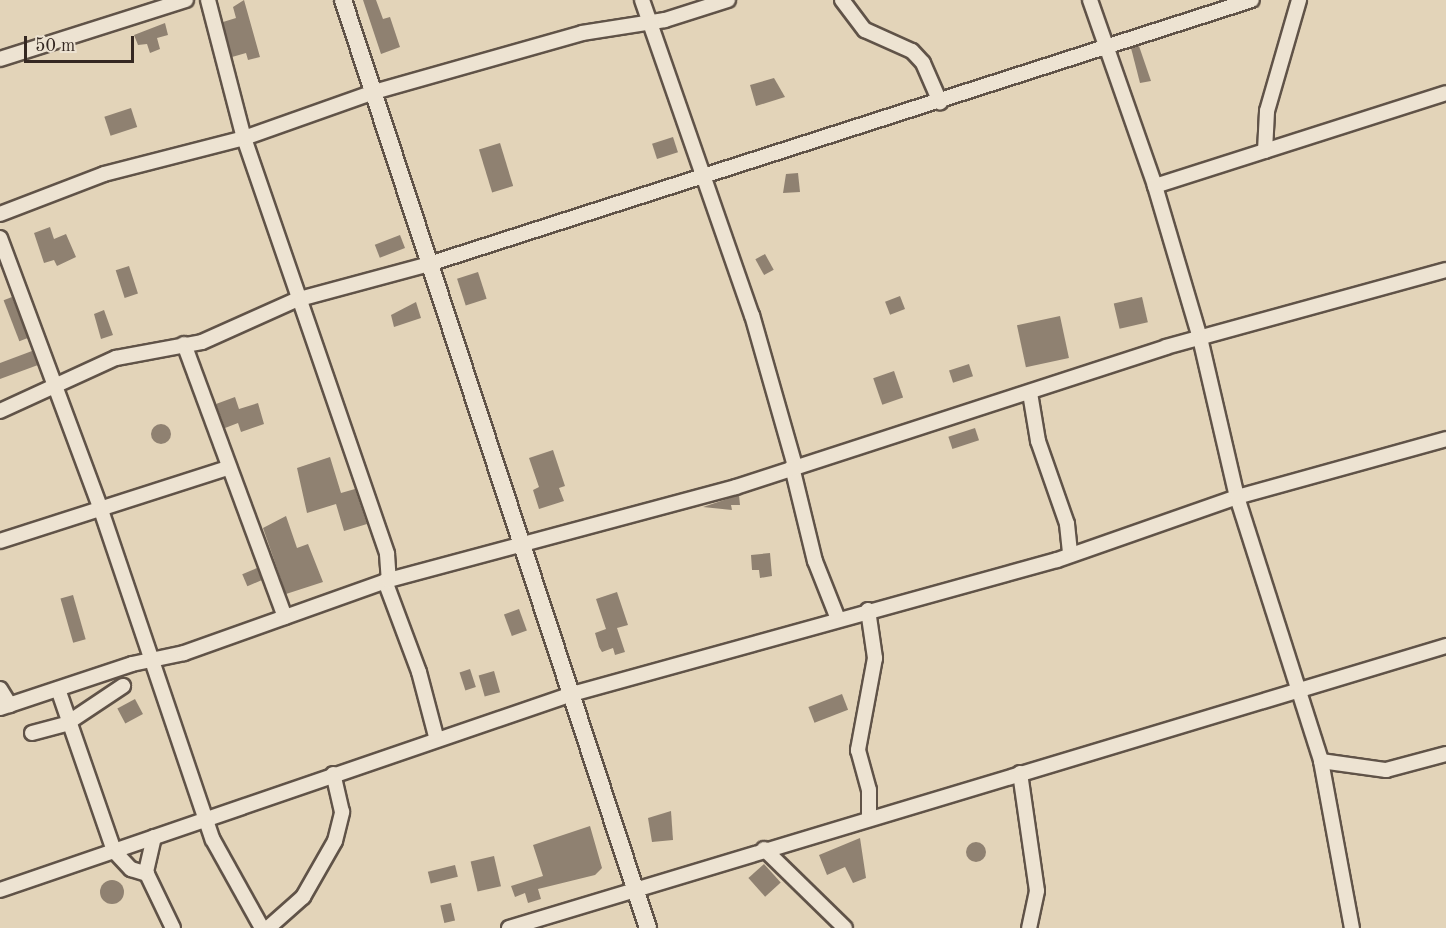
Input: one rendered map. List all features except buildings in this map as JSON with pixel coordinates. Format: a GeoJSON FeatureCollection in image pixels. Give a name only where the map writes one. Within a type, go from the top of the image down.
{"type":"FeatureCollection","features":[{"type":"Feature","properties":{"kind":"street"},"geometry":{"type":"LineString","coordinates":[[0,59],[186,0]]}},
{"type":"Feature","properties":{"kind":"street"},"geometry":{"type":"LineString","coordinates":[[208,0],[244,138],[296,300],[387,554],[387,581],[419,672],[436,740]]}},
{"type":"Feature","properties":{"kind":"street"},"geometry":{"type":"LineString","coordinates":[[343,0],[648,928]]}},
{"type":"Feature","properties":{"kind":"street"},"geometry":{"type":"LineString","coordinates":[[642,0],[700,174],[752,315],[793,466],[815,561],[838,619]]}},
{"type":"Feature","properties":{"kind":"street"},"geometry":{"type":"LineString","coordinates":[[0,214],[104,174],[244,138],[374,92],[582,33],[650,22],[728,0]]}},
{"type":"Feature","properties":{"kind":"street"},"geometry":{"type":"LineString","coordinates":[[842,0],[865,30],[912,51],[924,63],[940,102]]}},
{"type":"Feature","properties":{"kind":"street"},"geometry":{"type":"LineString","coordinates":[[1090,0],[1155,186],[1200,338],[1237,497],[1300,689],[1321,761],[1352,928]]}},
{"type":"Feature","properties":{"kind":"street"},"geometry":{"type":"LineString","coordinates":[[0,411],[56,382],[116,358],[220,336],[296,300],[429,264],[700,174],[940,102],[1105,46],[1252,0]]}},
{"type":"Feature","properties":{"kind":"street"},"geometry":{"type":"LineString","coordinates":[[1265,151],[1267,111],[1299,0]]}},
{"type":"Feature","properties":{"kind":"street"},"geometry":{"type":"LineString","coordinates":[[1155,186],[1446,93]]}},
{"type":"Feature","properties":{"kind":"street"},"geometry":{"type":"LineString","coordinates":[[0,238],[56,382],[226,870],[262,928]]}},
{"type":"Feature","properties":{"kind":"street"},"geometry":{"type":"LineString","coordinates":[[0,689],[5,706],[154,660],[387,581],[522,540],[736,487],[793,466],[1200,338],[1446,270]]}},
{"type":"Feature","properties":{"kind":"street"},"geometry":{"type":"LineString","coordinates":[[184,344],[227,468],[285,617]]}},
{"type":"Feature","properties":{"kind":"street"},"geometry":{"type":"LineString","coordinates":[[1030,393],[1038,441],[1067,524],[1071,555]]}},
{"type":"Feature","properties":{"kind":"street"},"geometry":{"type":"LineString","coordinates":[[0,890],[154,837],[207,815],[572,694],[1071,555],[1237,497],[1446,439]]}},
{"type":"Feature","properties":{"kind":"street"},"geometry":{"type":"LineString","coordinates":[[0,541],[227,468]]}},
{"type":"Feature","properties":{"kind":"street"},"geometry":{"type":"LineString","coordinates":[[868,610],[875,658],[858,750],[869,790],[869,817]]}},
{"type":"Feature","properties":{"kind":"street"},"geometry":{"type":"LineString","coordinates":[[509,928],[635,886],[1446,646]]}},
{"type":"Feature","properties":{"kind":"street"},"geometry":{"type":"LineString","coordinates":[[32,733],[69,723],[123,686]]}},
{"type":"Feature","properties":{"kind":"street"},"geometry":{"type":"LineString","coordinates":[[58,689],[114,851],[131,869],[147,874]]}},
{"type":"Feature","properties":{"kind":"street"},"geometry":{"type":"LineString","coordinates":[[1321,761],[1386,770],[1446,754]]}},
{"type":"Feature","properties":{"kind":"street"},"geometry":{"type":"LineString","coordinates":[[1020,773],[1037,891],[1029,928]]}},
{"type":"Feature","properties":{"kind":"street"},"geometry":{"type":"LineString","coordinates":[[268,928],[303,897],[335,841],[342,812],[333,774]]}},
{"type":"Feature","properties":{"kind":"street"},"geometry":{"type":"LineString","coordinates":[[154,837],[145,861],[147,874],[173,928]]}},
{"type":"Feature","properties":{"kind":"street"},"geometry":{"type":"LineString","coordinates":[[764,849],[845,928]]}}]}
